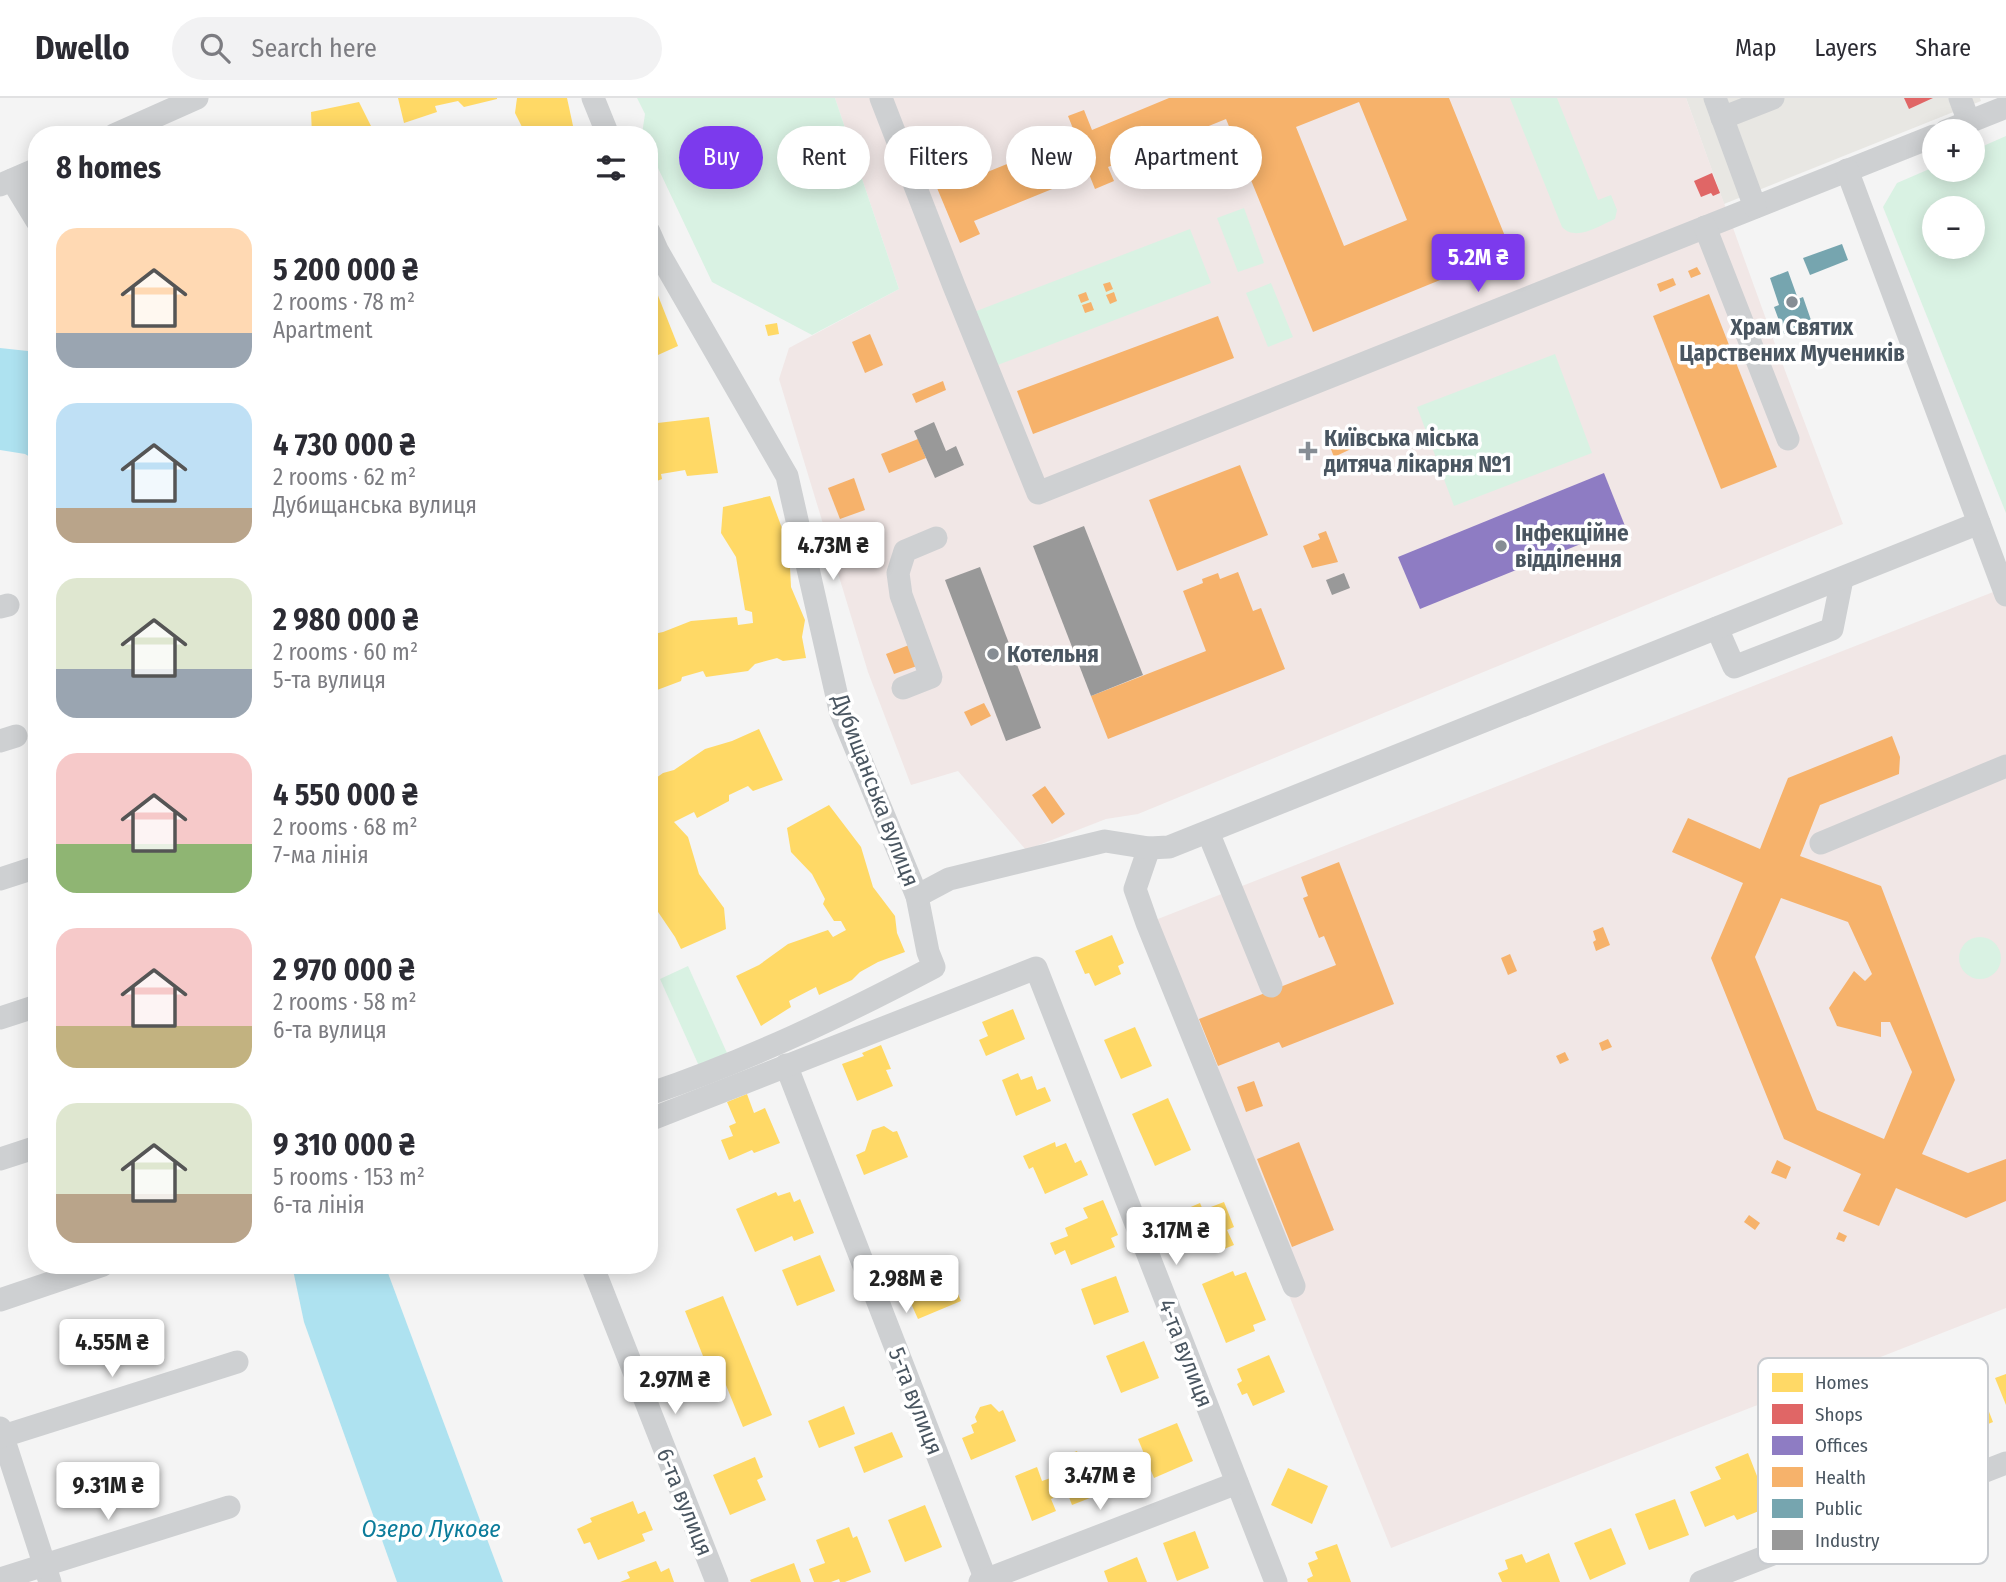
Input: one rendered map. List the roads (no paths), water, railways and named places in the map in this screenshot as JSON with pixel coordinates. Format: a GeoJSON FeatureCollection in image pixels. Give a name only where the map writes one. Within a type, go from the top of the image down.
{"type":"FeatureCollection","features":[{"type":"Feature","properties":{"kind":"street"},"geometry":{"type":"LineString","coordinates":[[134,126],[197,98]]}},
{"type":"Feature","properties":{"kind":"street"},"geometry":{"type":"LineString","coordinates":[[881,98],[1038,493],[1922,141]]}},
{"type":"Feature","properties":{"kind":"street"},"geometry":{"type":"LineString","coordinates":[[1755,207],[1718,108],[1773,98]]}},
{"type":"Feature","properties":{"kind":"street"},"geometry":{"type":"LineString","coordinates":[[1960,98],[1968,119]]}},
{"type":"Feature","properties":{"kind":"street"},"geometry":{"type":"LineString","coordinates":[[596,101],[605,126]]}},
{"type":"Feature","properties":{"kind":"street"},"geometry":{"type":"LineString","coordinates":[[1976,119],[2006,107]]}},
{"type":"Feature","properties":{"kind":"street"},"geometry":{"type":"LineString","coordinates":[[1847,170],[2006,595]]}},
{"type":"Feature","properties":{"kind":"street"},"geometry":{"type":"LineString","coordinates":[[28,173],[6,183],[28,210]]}},
{"type":"Feature","properties":{"kind":"street"},"geometry":{"type":"LineString","coordinates":[[1704,227],[1788,439]]}},
{"type":"Feature","properties":{"kind":"street","name":"Дубищанська вулиця"},"geometry":{"type":"LineString","coordinates":[[658,252],[787,476],[840,710],[918,896],[928,952],[934,967],[847,1014],[758,1054],[658,1091]]}},
{"type":"Feature","properties":{"kind":"street"},"geometry":{"type":"LineString","coordinates":[[918,896],[949,879],[1105,841],[1149,848],[1169,847],[1979,523]]}},
{"type":"Feature","properties":{"kind":"street"},"geometry":{"type":"LineString","coordinates":[[903,688],[931,677],[901,595],[898,573],[905,551],[936,538]]}},
{"type":"Feature","properties":{"kind":"street"},"geometry":{"type":"LineString","coordinates":[[1717,628],[1734,667],[1832,629],[1842,579]]}},
{"type":"Feature","properties":{"kind":"street"},"geometry":{"type":"LineString","coordinates":[[1821,843],[2006,766]]}},
{"type":"Feature","properties":{"kind":"street"},"geometry":{"type":"LineString","coordinates":[[1208,832],[1270,986]]}},
{"type":"Feature","properties":{"kind":"street"},"geometry":{"type":"LineString","coordinates":[[1149,848],[1136,889],[1139,900],[1294,1286]]}},
{"type":"Feature","properties":{"kind":"street"},"geometry":{"type":"LineString","coordinates":[[0,879],[28,870]]}},
{"type":"Feature","properties":{"kind":"street","name":"4-та вулиця"},"geometry":{"type":"LineString","coordinates":[[786,1065],[1036,968],[1276,1582]]}},
{"type":"Feature","properties":{"kind":"street"},"geometry":{"type":"LineString","coordinates":[[0,1018],[28,1009]]}},
{"type":"Feature","properties":{"kind":"street"},"geometry":{"type":"LineString","coordinates":[[658,1116],[786,1065]]}},
{"type":"Feature","properties":{"kind":"street","name":"5-та вулиця"},"geometry":{"type":"LineString","coordinates":[[786,1065],[983,1581]]}},
{"type":"Feature","properties":{"kind":"street"},"geometry":{"type":"LineString","coordinates":[[0,1159],[28,1150]]}},
{"type":"Feature","properties":{"kind":"street"},"geometry":{"type":"LineString","coordinates":[[0,1300],[77,1274]]}},
{"type":"Feature","properties":{"kind":"street","name":"6-та вулиця"},"geometry":{"type":"LineString","coordinates":[[596,1274],[717,1582]]}},
{"type":"Feature","properties":{"kind":"street"},"geometry":{"type":"LineString","coordinates":[[47,1573],[1,1434],[237,1362]]}},
{"type":"Feature","properties":{"kind":"street"},"geometry":{"type":"LineString","coordinates":[[1988,1470],[2006,1463]]}},
{"type":"Feature","properties":{"kind":"street"},"geometry":{"type":"LineString","coordinates":[[983,1581],[1237,1483]]}},
{"type":"Feature","properties":{"kind":"street"},"geometry":{"type":"LineString","coordinates":[[0,1579],[47,1573],[229,1507]]}},
{"type":"Feature","properties":{"kind":"street"},"geometry":{"type":"LineString","coordinates":[[1702,1582],[1758,1560]]}},
{"type":"Feature","properties":{"kind":"water"},"geometry":{"type":"Polygon","coordinates":[[[0,348],[28,351],[28,456],[0,450],[0,348]]]}},
{"type":"Feature","properties":{"kind":"water","name":"Озеро Лукове"},"geometry":{"type":"Polygon","coordinates":[[[294,1274],[388,1274],[503,1582],[397,1582],[304,1322],[294,1274]]]}},
{"type":"Feature","properties":{"kind":"place","name":"Храм Святих Царствених Мучеників"},"geometry":{"type":"Point","coordinates":[1792,302]}},
{"type":"Feature","properties":{"kind":"place","name":"Київська міська дитяча лікарня №1"},"geometry":{"type":"Point","coordinates":[1308,451]}},
{"type":"Feature","properties":{"kind":"place","name":"Інфекційне відділення"},"geometry":{"type":"Point","coordinates":[1501,546]}},
{"type":"Feature","properties":{"kind":"place","name":"Котельня"},"geometry":{"type":"Point","coordinates":[993,654]}}]}
